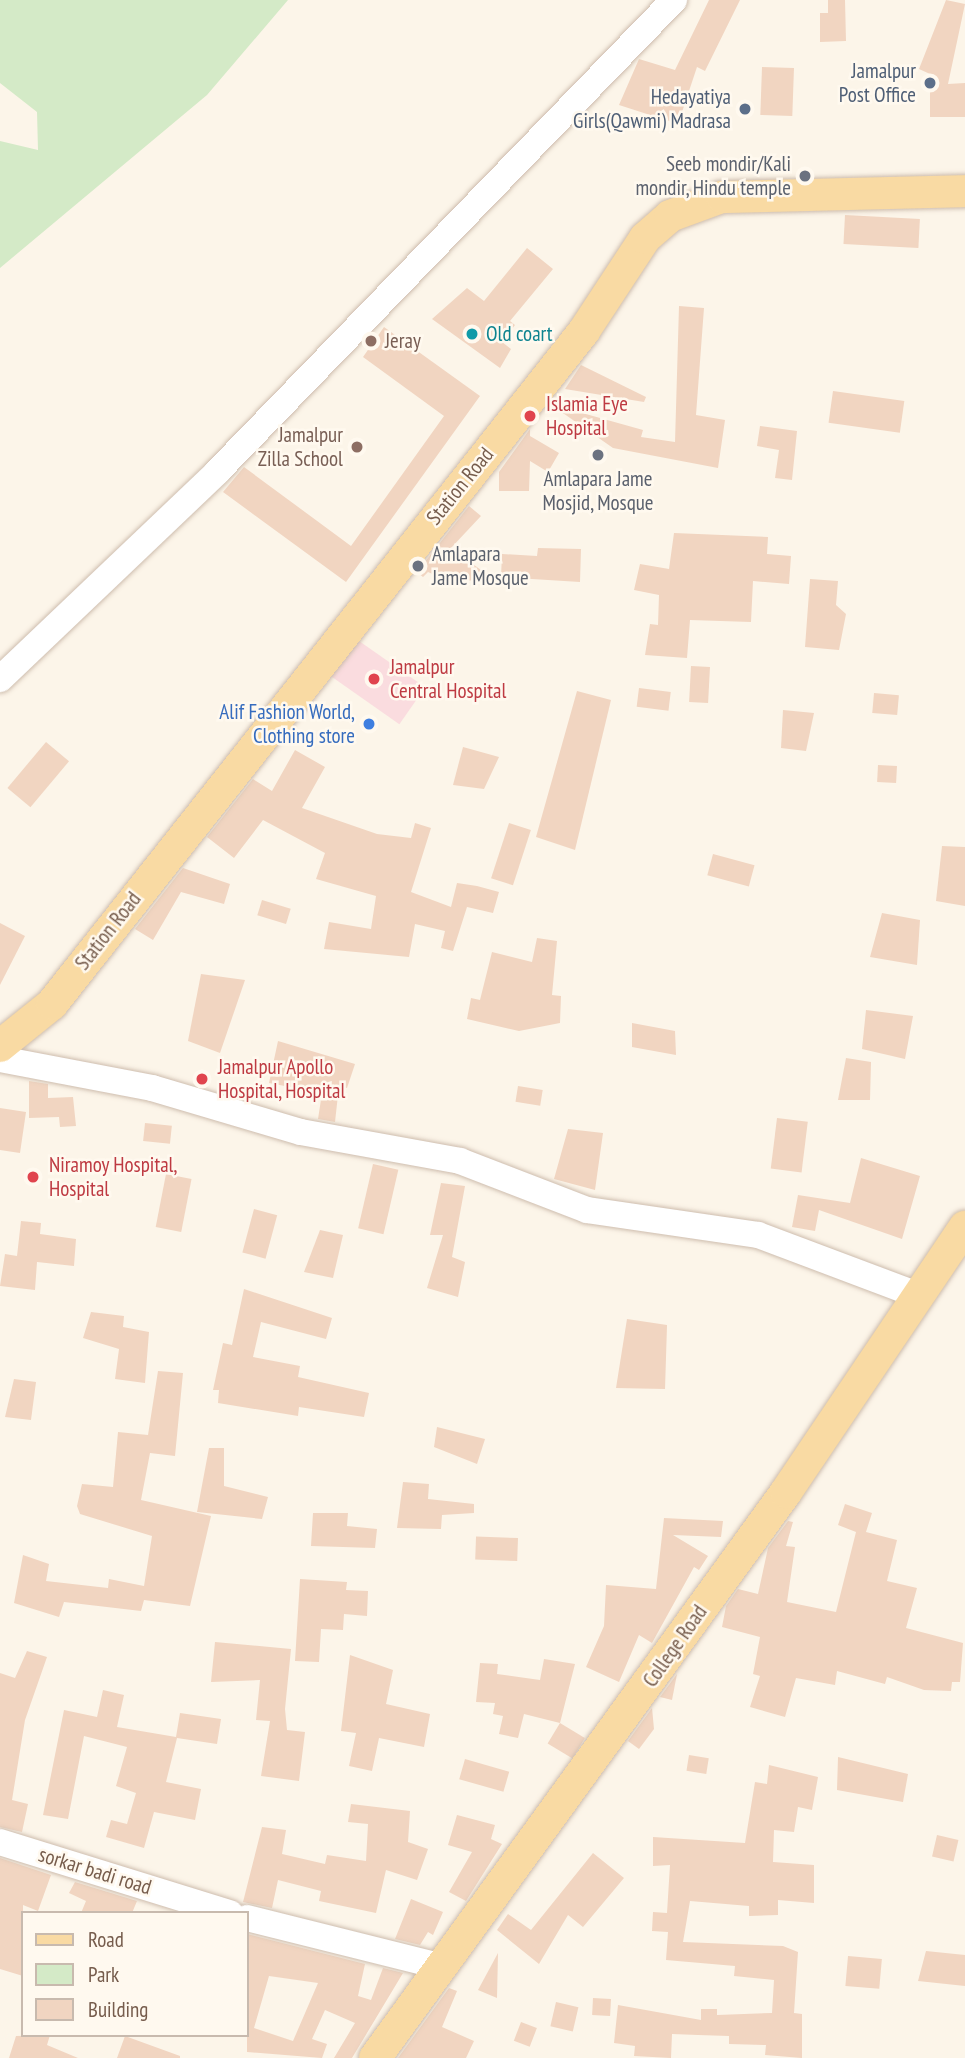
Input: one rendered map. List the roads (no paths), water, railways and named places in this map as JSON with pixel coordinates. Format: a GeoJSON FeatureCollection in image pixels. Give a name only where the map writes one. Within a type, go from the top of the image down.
{"type":"FeatureCollection","features":[{"type":"Feature","properties":{"kind":"main road","name":"Station Road"},"geometry":{"type":"LineString","coordinates":[[0,1046],[51,1004],[584,331],[645,238],[670,216],[722,197],[965,191]]}},
{"type":"Feature","properties":{"kind":"main road","name":"College Road"},"geometry":{"type":"LineString","coordinates":[[375,2058],[786,1492],[918,1295],[953,1263],[965,1227]]}},
{"type":"Feature","properties":{"kind":"street"},"geometry":{"type":"LineString","coordinates":[[0,679],[217,472],[674,0]]}},
{"type":"Feature","properties":{"kind":"street"},"geometry":{"type":"LineString","coordinates":[[0,1059],[152,1088],[301,1132],[448,1157],[587,1210],[758,1235],[918,1295]]}},
{"type":"Feature","properties":{"kind":"street","name":"sorkar badi road"},"geometry":{"type":"LineString","coordinates":[[0,1842],[224,1911]]}},
{"type":"Feature","properties":{"kind":"street"},"geometry":{"type":"LineString","coordinates":[[248,1918],[443,1967]]}},
{"type":"Feature","properties":{"kind":"place","name":"Jamalpur Post Office"},"geometry":{"type":"Point","coordinates":[930,83]}},
{"type":"Feature","properties":{"kind":"place","name":"Hedayatiya Girls(Qawmi) Madrasa"},"geometry":{"type":"Point","coordinates":[745,109]}},
{"type":"Feature","properties":{"kind":"place","name":"Seeb mondir/Kali mondir, Hindu temple"},"geometry":{"type":"Point","coordinates":[805,176]}},
{"type":"Feature","properties":{"kind":"place","name":"Old coart"},"geometry":{"type":"Point","coordinates":[472,334]}},
{"type":"Feature","properties":{"kind":"place","name":"Jeray"},"geometry":{"type":"Point","coordinates":[371,341]}},
{"type":"Feature","properties":{"kind":"place","name":"Islamia Eye Hospital"},"geometry":{"type":"Point","coordinates":[530,416]}},
{"type":"Feature","properties":{"kind":"place","name":"Jamalpur Zilla School"},"geometry":{"type":"Point","coordinates":[357,447]}},
{"type":"Feature","properties":{"kind":"place","name":"Amlapara Jame Mosjid, Mosque"},"geometry":{"type":"Point","coordinates":[598,455]}},
{"type":"Feature","properties":{"kind":"place","name":"Amlapara Jame Mosque"},"geometry":{"type":"Point","coordinates":[418,566]}},
{"type":"Feature","properties":{"kind":"place","name":"Jamalpur Central Hospital"},"geometry":{"type":"Point","coordinates":[374,679]}},
{"type":"Feature","properties":{"kind":"place","name":"Alif Fashion World, Clothing store"},"geometry":{"type":"Point","coordinates":[369,724]}},
{"type":"Feature","properties":{"kind":"place","name":"Jamalpur Apollo Hospital, Hospital"},"geometry":{"type":"Point","coordinates":[202,1079]}},
{"type":"Feature","properties":{"kind":"place","name":"Niramoy Hospital, Hospital"},"geometry":{"type":"Point","coordinates":[33,1177]}}]}
